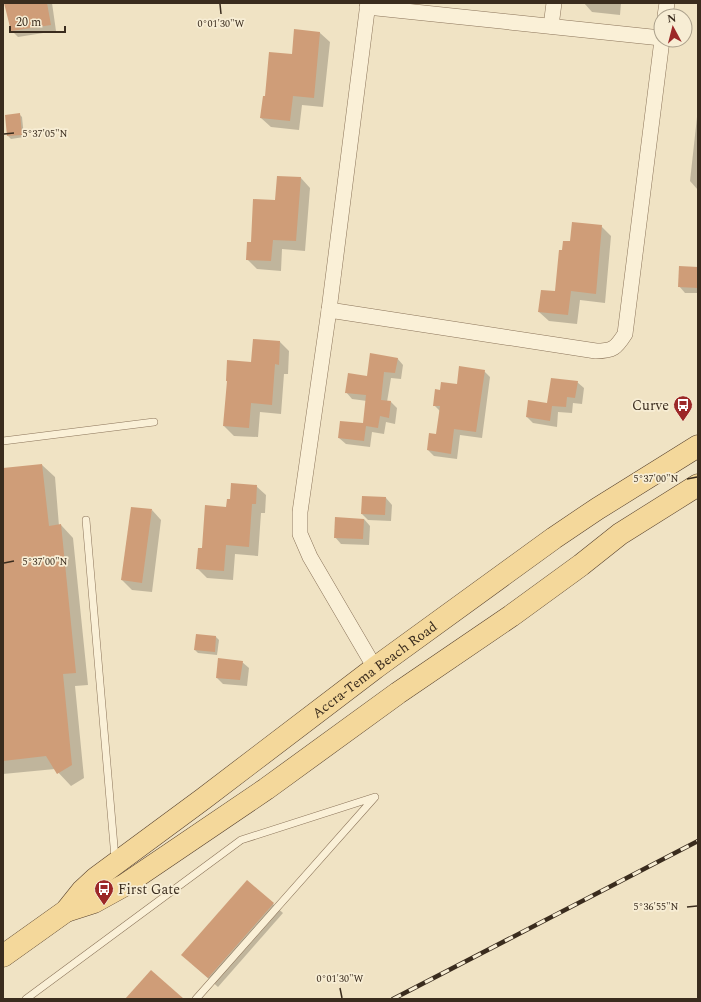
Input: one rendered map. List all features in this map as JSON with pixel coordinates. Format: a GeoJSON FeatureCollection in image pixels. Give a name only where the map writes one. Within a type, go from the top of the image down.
{"type":"FeatureCollection","features":[{"type":"Feature","properties":{"kind":"main road"},"geometry":{"type":"LineString","coordinates":[[667,465],[686,440],[698,429]]}},
{"type":"Feature","properties":{"kind":"main road","name":"Accra-Tema Beach Road"},"geometry":{"type":"LineString","coordinates":[[3,956],[66,911],[82,891],[96,878],[203,799],[375,668],[554,538],[597,509],[698,446]]}},
{"type":"Feature","properties":{"kind":"main road","name":"Accra-Tema Beach Road"},"geometry":{"type":"LineString","coordinates":[[66,911],[94,902],[123,886],[266,789],[398,694],[511,616],[581,565],[620,534],[692,491]]}},
{"type":"Feature","properties":{"kind":"street"},"geometry":{"type":"LineString","coordinates":[[550,26],[554,3]]}},
{"type":"Feature","properties":{"kind":"street"},"geometry":{"type":"LineString","coordinates":[[375,668],[313,563],[300,534],[300,512],[329,310],[368,5],[653,38]]}},
{"type":"Feature","properties":{"kind":"street"},"geometry":{"type":"LineString","coordinates":[[329,310],[596,351],[607,351],[617,347],[625,334],[661,48]]}},
{"type":"Feature","properties":{"kind":"lane"},"geometry":{"type":"LineString","coordinates":[[3,441],[154,422]]}},
{"type":"Feature","properties":{"kind":"lane"},"geometry":{"type":"LineString","coordinates":[[86,520],[116,863]]}},
{"type":"Feature","properties":{"kind":"lane"},"geometry":{"type":"LineString","coordinates":[[26,999],[241,840],[375,797],[196,999]]}},
{"type":"Feature","properties":{"kind":"building"},"geometry":{"type":"Polygon","coordinates":[[[4,3],[47,3],[51,25],[11,31],[4,3]]]}},
{"type":"Feature","properties":{"kind":"building"},"geometry":{"type":"Polygon","coordinates":[[[294,29],[320,32],[314,98],[293,96],[290,121],[260,118],[263,96],[265,96],[269,52],[292,54],[294,29]]]}},
{"type":"Feature","properties":{"kind":"building"},"geometry":{"type":"Polygon","coordinates":[[[20,113],[22,135],[7,136],[5,115],[20,113]]]}},
{"type":"Feature","properties":{"kind":"building"},"geometry":{"type":"Polygon","coordinates":[[[277,176],[301,177],[296,241],[273,240],[271,261],[246,260],[247,242],[251,242],[253,199],[275,200],[277,176]]]}},
{"type":"Feature","properties":{"kind":"building"},"geometry":{"type":"Polygon","coordinates":[[[572,222],[602,225],[596,294],[571,291],[568,315],[538,312],[541,290],[555,291],[559,250],[562,250],[563,241],[570,241],[572,222]]]}},
{"type":"Feature","properties":{"kind":"building"},"geometry":{"type":"Polygon","coordinates":[[[679,266],[698,267],[698,288],[678,287],[679,266]]]}},
{"type":"Feature","properties":{"kind":"building"},"geometry":{"type":"Polygon","coordinates":[[[253,339],[280,341],[279,365],[275,364],[272,405],[251,403],[249,428],[223,426],[227,381],[227,360],[251,362],[253,339]]]}},
{"type":"Feature","properties":{"kind":"building"},"geometry":{"type":"Polygon","coordinates":[[[370,353],[398,358],[395,373],[384,372],[381,400],[391,401],[389,418],[380,416],[378,428],[366,426],[364,441],[338,438],[340,421],[363,423],[366,395],[345,393],[348,373],[367,376],[370,353]]]}},
{"type":"Feature","properties":{"kind":"building"},"geometry":{"type":"Polygon","coordinates":[[[459,366],[485,370],[476,432],[454,429],[451,454],[427,450],[429,433],[436,434],[440,406],[433,406],[435,389],[440,390],[441,382],[457,384],[459,366]]]}},
{"type":"Feature","properties":{"kind":"building"},"geometry":{"type":"Polygon","coordinates":[[[551,378],[578,381],[575,398],[567,397],[566,407],[552,406],[550,421],[526,417],[528,400],[547,403],[551,378]]]}},
{"type":"Feature","properties":{"kind":"building"},"geometry":{"type":"Polygon","coordinates":[[[42,464],[49,526],[61,524],[76,673],[63,674],[72,765],[57,774],[46,756],[3,761],[3,468],[42,464]]]}},
{"type":"Feature","properties":{"kind":"building"},"geometry":{"type":"Polygon","coordinates":[[[231,483],[257,485],[256,504],[252,504],[249,547],[226,545],[224,571],[196,569],[198,548],[202,548],[205,505],[226,507],[227,499],[230,499],[231,483]]]}},
{"type":"Feature","properties":{"kind":"building"},"geometry":{"type":"Polygon","coordinates":[[[362,496],[386,497],[385,515],[361,514],[362,496]]]}},
{"type":"Feature","properties":{"kind":"building"},"geometry":{"type":"Polygon","coordinates":[[[131,507],[152,509],[142,583],[121,580],[131,507]]]}},
{"type":"Feature","properties":{"kind":"building"},"geometry":{"type":"Polygon","coordinates":[[[335,517],[364,519],[363,539],[334,538],[335,517]]]}},
{"type":"Feature","properties":{"kind":"building"},"geometry":{"type":"Polygon","coordinates":[[[196,634],[216,636],[215,652],[194,650],[196,634]]]}},
{"type":"Feature","properties":{"kind":"building"},"geometry":{"type":"Polygon","coordinates":[[[218,658],[243,661],[240,680],[216,678],[218,658]]]}},
{"type":"Feature","properties":{"kind":"building"},"geometry":{"type":"Polygon","coordinates":[[[247,880],[274,903],[208,978],[181,955],[247,880]]]}},
{"type":"Feature","properties":{"kind":"building"},"geometry":{"type":"Polygon","coordinates":[[[151,970],[184,999],[125,999],[151,970]]]}},
{"type":"Feature","properties":{"kind":"railway"},"geometry":{"type":"LineString","coordinates":[[393,999],[698,841]]}},
{"type":"Feature","properties":{"kind":"place","name":"Curve"},"geometry":{"type":"Point","coordinates":[683,422]}},
{"type":"Feature","properties":{"kind":"place","name":"First Gate"},"geometry":{"type":"Point","coordinates":[104,906]}}]}
